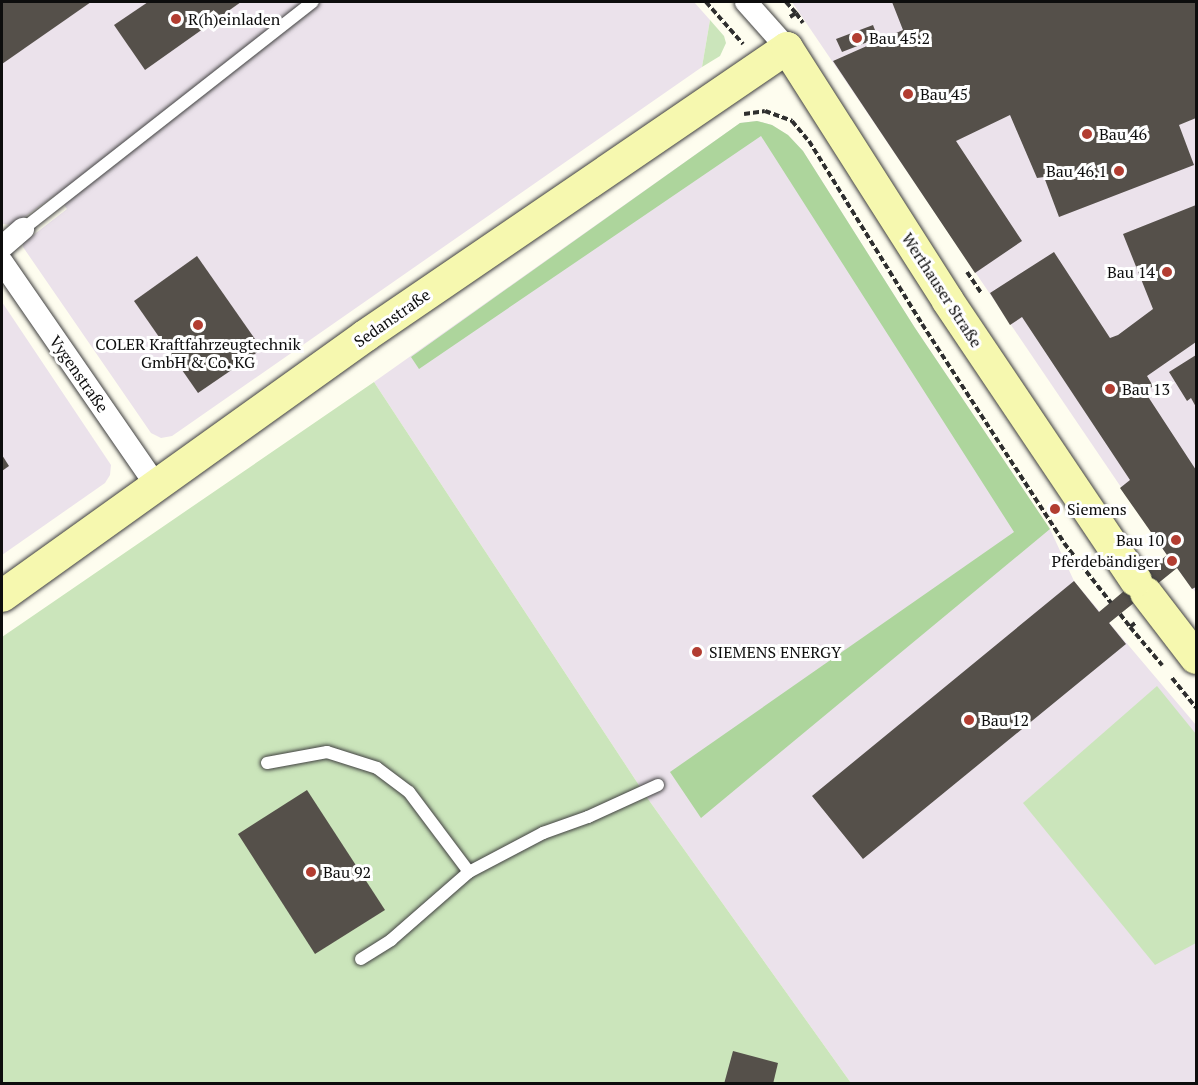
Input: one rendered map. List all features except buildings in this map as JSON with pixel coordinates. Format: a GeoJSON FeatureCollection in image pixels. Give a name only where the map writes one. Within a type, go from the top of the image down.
{"type":"FeatureCollection","features":[{"type":"Feature","properties":{"kind":"main road","name":"Sedanstraße"},"geometry":{"type":"LineString","coordinates":[[2,596],[375,330],[787,48]]}},
{"type":"Feature","properties":{"kind":"main road","name":"Werthauser Straße"},"geometry":{"type":"LineString","coordinates":[[787,48],[948,301],[1141,587],[1197,658]]}},
{"type":"Feature","properties":{"kind":"street","name":"Werthauser Straße"},"geometry":{"type":"LineString","coordinates":[[746,2],[787,48]]}},
{"type":"Feature","properties":{"kind":"street"},"geometry":{"type":"LineString","coordinates":[[2,247],[23,230]]}},
{"type":"Feature","properties":{"kind":"street","name":"Vygenstraße"},"geometry":{"type":"LineString","coordinates":[[2,262],[156,485]]}},
{"type":"Feature","properties":{"kind":"lane"},"geometry":{"type":"LineString","coordinates":[[23,230],[313,2]]}},
{"type":"Feature","properties":{"kind":"lane"},"geometry":{"type":"LineString","coordinates":[[267,762],[327,752],[377,768],[409,792],[469,872]]}},
{"type":"Feature","properties":{"kind":"lane"},"geometry":{"type":"LineString","coordinates":[[361,960],[391,940],[469,872],[543,832],[588,817],[658,785]]}},
{"type":"Feature","properties":{"kind":"path"},"geometry":{"type":"LineString","coordinates":[[706,2],[746,47]]}},
{"type":"Feature","properties":{"kind":"path"},"geometry":{"type":"LineString","coordinates":[[786,2],[795,13]]}},
{"type":"Feature","properties":{"kind":"path"},"geometry":{"type":"LineString","coordinates":[[738,114],[765,111],[792,121],[808,141],[922,324],[1064,543],[1111,603]]}},
{"type":"Feature","properties":{"kind":"path"},"geometry":{"type":"LineString","coordinates":[[1120,614],[1130,627]]}},
{"type":"Feature","properties":{"kind":"shaded area"},"geometry":{"type":"Polygon","coordinates":[[[2,2],[694,2],[710,20],[702,67],[172,436],[161,438],[151,433],[23,247],[23,243],[67,209],[57,194],[13,225],[2,224],[2,2]]]}},
{"type":"Feature","properties":{"kind":"shaded area"},"geometry":{"type":"Polygon","coordinates":[[[792,2],[1196,2],[1196,593],[1167,555],[792,2]]]}},
{"type":"Feature","properties":{"kind":"shaded area","name":"SIEMENS ENERGY"},"geometry":{"type":"Polygon","coordinates":[[[757,121],[772,125],[788,135],[803,151],[915,328],[1050,529],[1074,581],[1196,725],[1196,1083],[851,1083],[648,799],[374,382],[740,123],[757,121]]]}},
{"type":"Feature","properties":{"kind":"shaded area"},"geometry":{"type":"Polygon","coordinates":[[[2,302],[111,465],[110,475],[105,483],[2,555],[2,302]]]}},
{"type":"Feature","properties":{"kind":"green space"},"geometry":{"type":"Polygon","coordinates":[[[710,20],[724,36],[726,43],[720,56],[702,67],[710,20]]]}},
{"type":"Feature","properties":{"kind":"green space"},"geometry":{"type":"Polygon","coordinates":[[[757,121],[772,125],[788,135],[803,151],[915,328],[1050,529],[701,818],[670,772],[1014,532],[761,136],[419,369],[411,357],[740,123],[757,121]]]}},
{"type":"Feature","properties":{"kind":"green space"},"geometry":{"type":"Polygon","coordinates":[[[374,382],[648,799],[851,1083],[2,1083],[2,637],[374,382]]]}},
{"type":"Feature","properties":{"kind":"green space"},"geometry":{"type":"Polygon","coordinates":[[[1157,686],[1196,734],[1196,943],[1155,965],[1023,803],[1157,686]]]}},
{"type":"Feature","properties":{"kind":"place","name":"R(h)einladen"},"geometry":{"type":"Point","coordinates":[176,19]}},
{"type":"Feature","properties":{"kind":"place","name":"Bau 45.2"},"geometry":{"type":"Point","coordinates":[857,38]}},
{"type":"Feature","properties":{"kind":"place","name":"Bau 45"},"geometry":{"type":"Point","coordinates":[908,94]}},
{"type":"Feature","properties":{"kind":"place","name":"Bau 46"},"geometry":{"type":"Point","coordinates":[1087,134]}},
{"type":"Feature","properties":{"kind":"place","name":"Bau 46.1"},"geometry":{"type":"Point","coordinates":[1119,171]}},
{"type":"Feature","properties":{"kind":"place","name":"Bau 14"},"geometry":{"type":"Point","coordinates":[1167,272]}},
{"type":"Feature","properties":{"kind":"place","name":"COLER Kraftfahrzeugtechnik GmbH & Co. KG"},"geometry":{"type":"Point","coordinates":[198,325]}},
{"type":"Feature","properties":{"kind":"place","name":"Bau 13"},"geometry":{"type":"Point","coordinates":[1110,389]}},
{"type":"Feature","properties":{"kind":"place","name":"Siemens"},"geometry":{"type":"Point","coordinates":[1055,509]}},
{"type":"Feature","properties":{"kind":"place","name":"Bau 10"},"geometry":{"type":"Point","coordinates":[1176,540]}},
{"type":"Feature","properties":{"kind":"place","name":"Pferdebändiger"},"geometry":{"type":"Point","coordinates":[1172,561]}},
{"type":"Feature","properties":{"kind":"place","name":"SIEMENS ENERGY"},"geometry":{"type":"Point","coordinates":[697,652]}},
{"type":"Feature","properties":{"kind":"place","name":"Bau 12"},"geometry":{"type":"Point","coordinates":[969,720]}},
{"type":"Feature","properties":{"kind":"place","name":"Bau 92"},"geometry":{"type":"Point","coordinates":[311,872]}}]}
